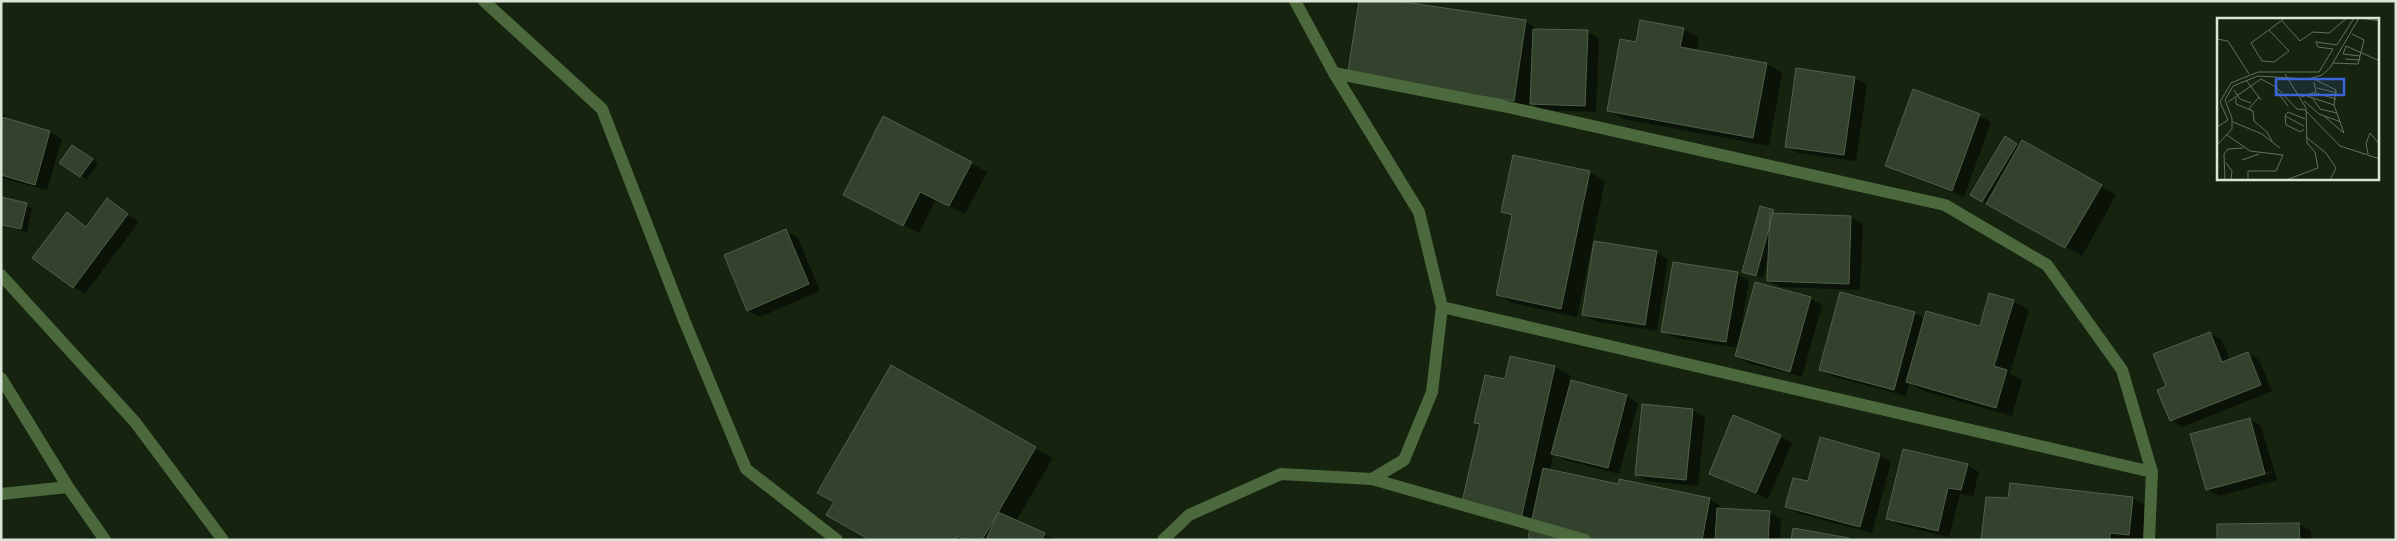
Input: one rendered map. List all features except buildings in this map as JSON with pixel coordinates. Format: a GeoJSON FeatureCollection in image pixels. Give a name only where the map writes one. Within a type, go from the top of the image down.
{"type":"FeatureCollection","features":[{"type":"Feature","properties":{"kind":"street"},"geometry":{"type":"LineString","coordinates":[[484,1],[602,109],[684,320],[746,469],[837,540]]}},
{"type":"Feature","properties":{"kind":"street"},"geometry":{"type":"LineString","coordinates":[[1295,1],[1334,73],[1419,212],[1442,307],[1432,392],[1404,460],[1372,479]]}},
{"type":"Feature","properties":{"kind":"street"},"geometry":{"type":"LineString","coordinates":[[1334,73],[1503,106],[1945,205],[2047,265],[2122,370],[2152,472],[2149,540]]}},
{"type":"Feature","properties":{"kind":"street"},"geometry":{"type":"LineString","coordinates":[[1,275],[135,422],[222,540]]}},
{"type":"Feature","properties":{"kind":"street"},"geometry":{"type":"LineString","coordinates":[[1442,307],[2152,472]]}},
{"type":"Feature","properties":{"kind":"street"},"geometry":{"type":"LineString","coordinates":[[1,378],[68,487],[105,540]]}},
{"type":"Feature","properties":{"kind":"street"},"geometry":{"type":"LineString","coordinates":[[1163,540],[1189,515],[1281,474],[1372,479],[1585,540]]}},
{"type":"Feature","properties":{"kind":"street"},"geometry":{"type":"LineString","coordinates":[[1,494],[68,487]]}}]}
